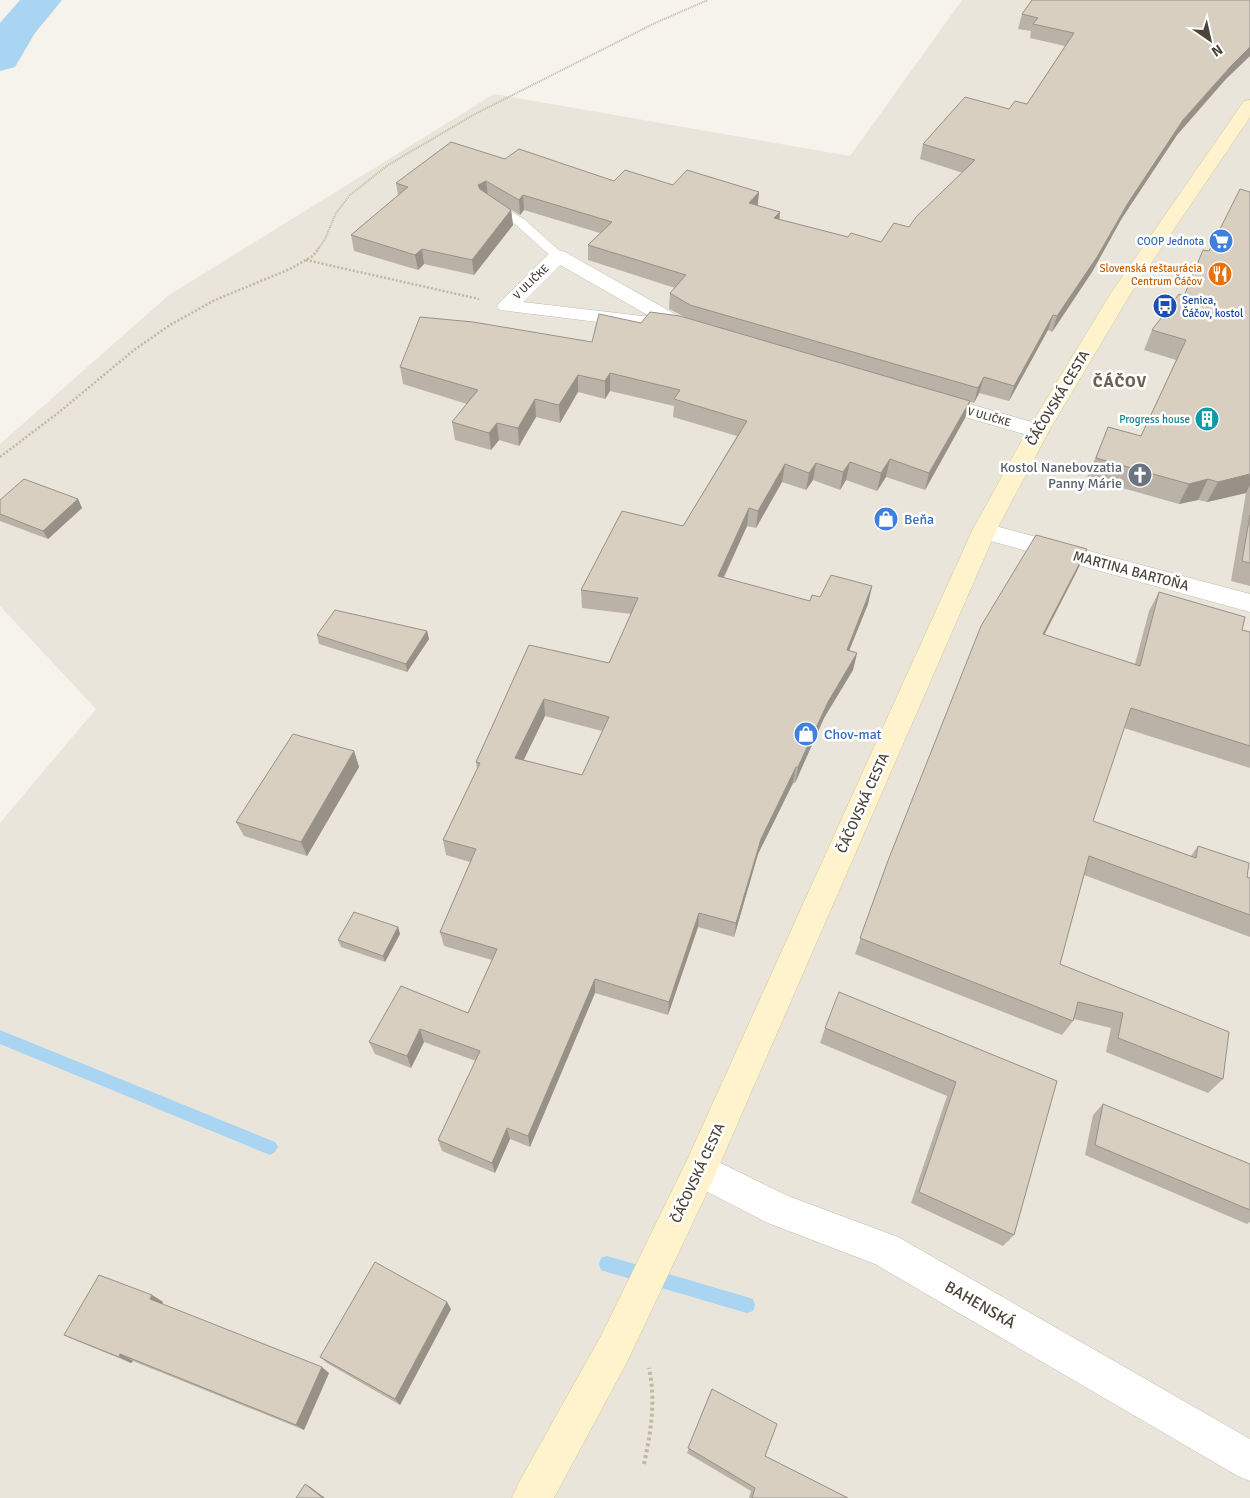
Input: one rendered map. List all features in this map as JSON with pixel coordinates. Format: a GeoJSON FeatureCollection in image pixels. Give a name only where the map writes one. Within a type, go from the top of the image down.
{"type":"FeatureCollection","features":[{"type":"Feature","properties":{"kind":"main road","name":"ČÁČOVSKÁ CESTA"},"geometry":{"type":"LineString","coordinates":[[532,1498],[623,1330],[700,1170],[984,531],[1038,431],[1128,282],[1250,105]]}},
{"type":"Feature","properties":{"kind":"street","name":"V ULIČKE"},"geometry":{"type":"LineString","coordinates":[[558,256],[691,329],[506,306],[558,256]]}},
{"type":"Feature","properties":{"kind":"street","name":"V ULIČKE"},"geometry":{"type":"LineString","coordinates":[[910,394],[1038,431]]}},
{"type":"Feature","properties":{"kind":"street","name":"MARTINA BARTOŇA"},"geometry":{"type":"LineString","coordinates":[[984,531],[1250,603]]}},
{"type":"Feature","properties":{"kind":"street","name":"BAHENSKÁ"},"geometry":{"type":"LineString","coordinates":[[700,1170],[780,1211],[885,1250],[1250,1461]]}},
{"type":"Feature","properties":{"kind":"lane"},"geometry":{"type":"LineString","coordinates":[[487,201],[520,222],[558,256]]}},
{"type":"Feature","properties":{"kind":"path"},"geometry":{"type":"LineString","coordinates":[[0,456],[58,413],[134,350],[170,325],[215,300],[306,260],[320,248],[336,213],[350,195],[388,165],[474,114],[647,27],[708,0]]}},
{"type":"Feature","properties":{"kind":"path"},"geometry":{"type":"LineString","coordinates":[[306,260],[506,306]]}},
{"type":"Feature","properties":{"kind":"path"},"geometry":{"type":"LineString","coordinates":[[644,1464],[652,1432],[652,1380],[647,1366]]}},
{"type":"Feature","properties":{"kind":"shaded area","name":"ČÁČOV"},"geometry":{"type":"Polygon","coordinates":[[[962,0],[1250,0],[1250,1498],[0,1498],[0,823],[96,709],[0,606],[0,444],[169,295],[494,94],[850,156],[962,0]]]}},
{"type":"Feature","properties":{"kind":"building"},"geometry":{"type":"Polygon","coordinates":[[[1032,0],[1250,0],[1250,47],[1183,120],[1128,203],[1097,257],[1057,316],[1053,315],[1014,386],[984,377],[978,388],[690,305],[670,293],[686,275],[588,245],[612,222],[523,195],[519,200],[486,181],[478,185],[480,189],[511,210],[472,260],[422,249],[415,255],[351,235],[408,187],[396,183],[451,142],[505,159],[519,149],[614,181],[625,170],[673,185],[687,170],[759,192],[749,203],[780,212],[774,218],[848,237],[851,233],[881,242],[894,223],[909,227],[916,217],[975,160],[923,144],[965,97],[1009,109],[1015,101],[1027,104],[1074,33],[1033,24],[1038,18],[1022,14],[1032,0]]]}},
{"type":"Feature","properties":{"kind":"building"},"geometry":{"type":"Polygon","coordinates":[[[1240,189],[1250,192],[1250,474],[1218,482],[1208,479],[1189,484],[1096,458],[1108,427],[1141,436],[1186,340],[1152,330],[1179,294],[1184,296],[1203,250],[1209,251],[1240,189]]]}},
{"type":"Feature","properties":{"kind":"building"},"geometry":{"type":"Polygon","coordinates":[[[650,312],[680,316],[970,401],[929,473],[890,459],[881,473],[850,462],[843,472],[816,463],[809,473],[785,464],[758,511],[749,508],[718,576],[810,601],[812,595],[820,597],[831,575],[872,586],[847,650],[857,653],[828,702],[798,767],[796,767],[761,839],[736,923],[699,913],[669,1002],[595,979],[528,1136],[507,1128],[492,1163],[438,1140],[480,1051],[420,1029],[407,1056],[369,1042],[401,986],[468,1013],[497,949],[440,932],[476,849],[443,840],[480,763],[476,762],[529,645],[609,663],[638,598],[581,590],[622,511],[683,526],[747,421],[674,399],[680,390],[610,373],[605,381],[578,375],[559,405],[535,399],[518,428],[497,423],[489,433],[452,422],[478,390],[400,367],[420,317],[473,322],[592,342],[599,314],[641,323],[650,312]],[[544,699],[515,758],[582,775],[609,717],[544,699]]]}},
{"type":"Feature","properties":{"kind":"building"},"geometry":{"type":"Polygon","coordinates":[[[24,479],[78,499],[43,531],[0,514],[0,500],[24,479]]]}},
{"type":"Feature","properties":{"kind":"building"},"geometry":{"type":"Polygon","coordinates":[[[1250,515],[1250,563],[1242,561],[1250,515]]]}},
{"type":"Feature","properties":{"kind":"building"},"geometry":{"type":"Polygon","coordinates":[[[1036,535],[1087,549],[1043,634],[1140,666],[1159,592],[1245,617],[1242,630],[1250,632],[1250,746],[1131,708],[1093,821],[1196,858],[1198,846],[1249,863],[1247,877],[1250,878],[1250,915],[1089,856],[1060,964],[1229,1032],[1223,1079],[1118,1038],[1123,1013],[1078,1002],[1073,1021],[860,938],[889,858],[981,626],[1036,535]]]}},
{"type":"Feature","properties":{"kind":"building"},"geometry":{"type":"Polygon","coordinates":[[[335,610],[427,631],[406,664],[317,635],[335,610]]]}},
{"type":"Feature","properties":{"kind":"building"},"geometry":{"type":"Polygon","coordinates":[[[293,734],[354,751],[301,842],[236,822],[293,734]]]}},
{"type":"Feature","properties":{"kind":"building"},"geometry":{"type":"Polygon","coordinates":[[[354,912],[398,927],[383,956],[338,940],[354,912]]]}},
{"type":"Feature","properties":{"kind":"building"},"geometry":{"type":"Polygon","coordinates":[[[839,992],[1057,1081],[1014,1235],[919,1192],[956,1082],[825,1028],[839,992]]]}},
{"type":"Feature","properties":{"kind":"building"},"geometry":{"type":"Polygon","coordinates":[[[1103,1104],[1250,1164],[1250,1210],[1095,1145],[1103,1104]]]}},
{"type":"Feature","properties":{"kind":"building"},"geometry":{"type":"Polygon","coordinates":[[[375,1262],[447,1302],[395,1399],[320,1357],[375,1262]]]}},
{"type":"Feature","properties":{"kind":"building"},"geometry":{"type":"Polygon","coordinates":[[[99,1275],[152,1295],[150,1299],[322,1367],[296,1425],[120,1354],[119,1357],[64,1335],[99,1275]]]}},
{"type":"Feature","properties":{"kind":"building"},"geometry":{"type":"Polygon","coordinates":[[[712,1389],[777,1424],[765,1456],[848,1498],[752,1498],[755,1488],[688,1448],[712,1389]]]}},
{"type":"Feature","properties":{"kind":"building"},"geometry":{"type":"Polygon","coordinates":[[[305,1484],[323,1498],[296,1498],[305,1484]]]}},
{"type":"Feature","properties":{"kind":"waterway"},"geometry":{"type":"LineString","coordinates":[[0,58],[17,28],[42,0]]}},
{"type":"Feature","properties":{"kind":"waterway"},"geometry":{"type":"LineString","coordinates":[[0,1037],[270,1147]]}},
{"type":"Feature","properties":{"kind":"waterway"},"geometry":{"type":"LineString","coordinates":[[607,1264],[747,1305]]}},
{"type":"Feature","properties":{"kind":"place","name":"COOP Jednota"},"geometry":{"type":"Point","coordinates":[1221,241]}},
{"type":"Feature","properties":{"kind":"place","name":"Slovenská reštaurácia Centrum Čáčov"},"geometry":{"type":"Point","coordinates":[1220,274]}},
{"type":"Feature","properties":{"kind":"place","name":"Senica, Čáčov, kostol"},"geometry":{"type":"Point","coordinates":[1165,306]}},
{"type":"Feature","properties":{"kind":"place","name":"Progress house"},"geometry":{"type":"Point","coordinates":[1207,419]}},
{"type":"Feature","properties":{"kind":"place","name":"Kostol Nanebovzatia Panny Márie"},"geometry":{"type":"Point","coordinates":[1140,475]}},
{"type":"Feature","properties":{"kind":"place","name":"Beňa"},"geometry":{"type":"Point","coordinates":[886,519]}},
{"type":"Feature","properties":{"kind":"place","name":"Chov-mat"},"geometry":{"type":"Point","coordinates":[806,734]}},
{"type":"Feature","properties":{"kind":"district","name":"ČÁČOV"},"geometry":{"type":"Point","coordinates":[1120,382]}}]}
